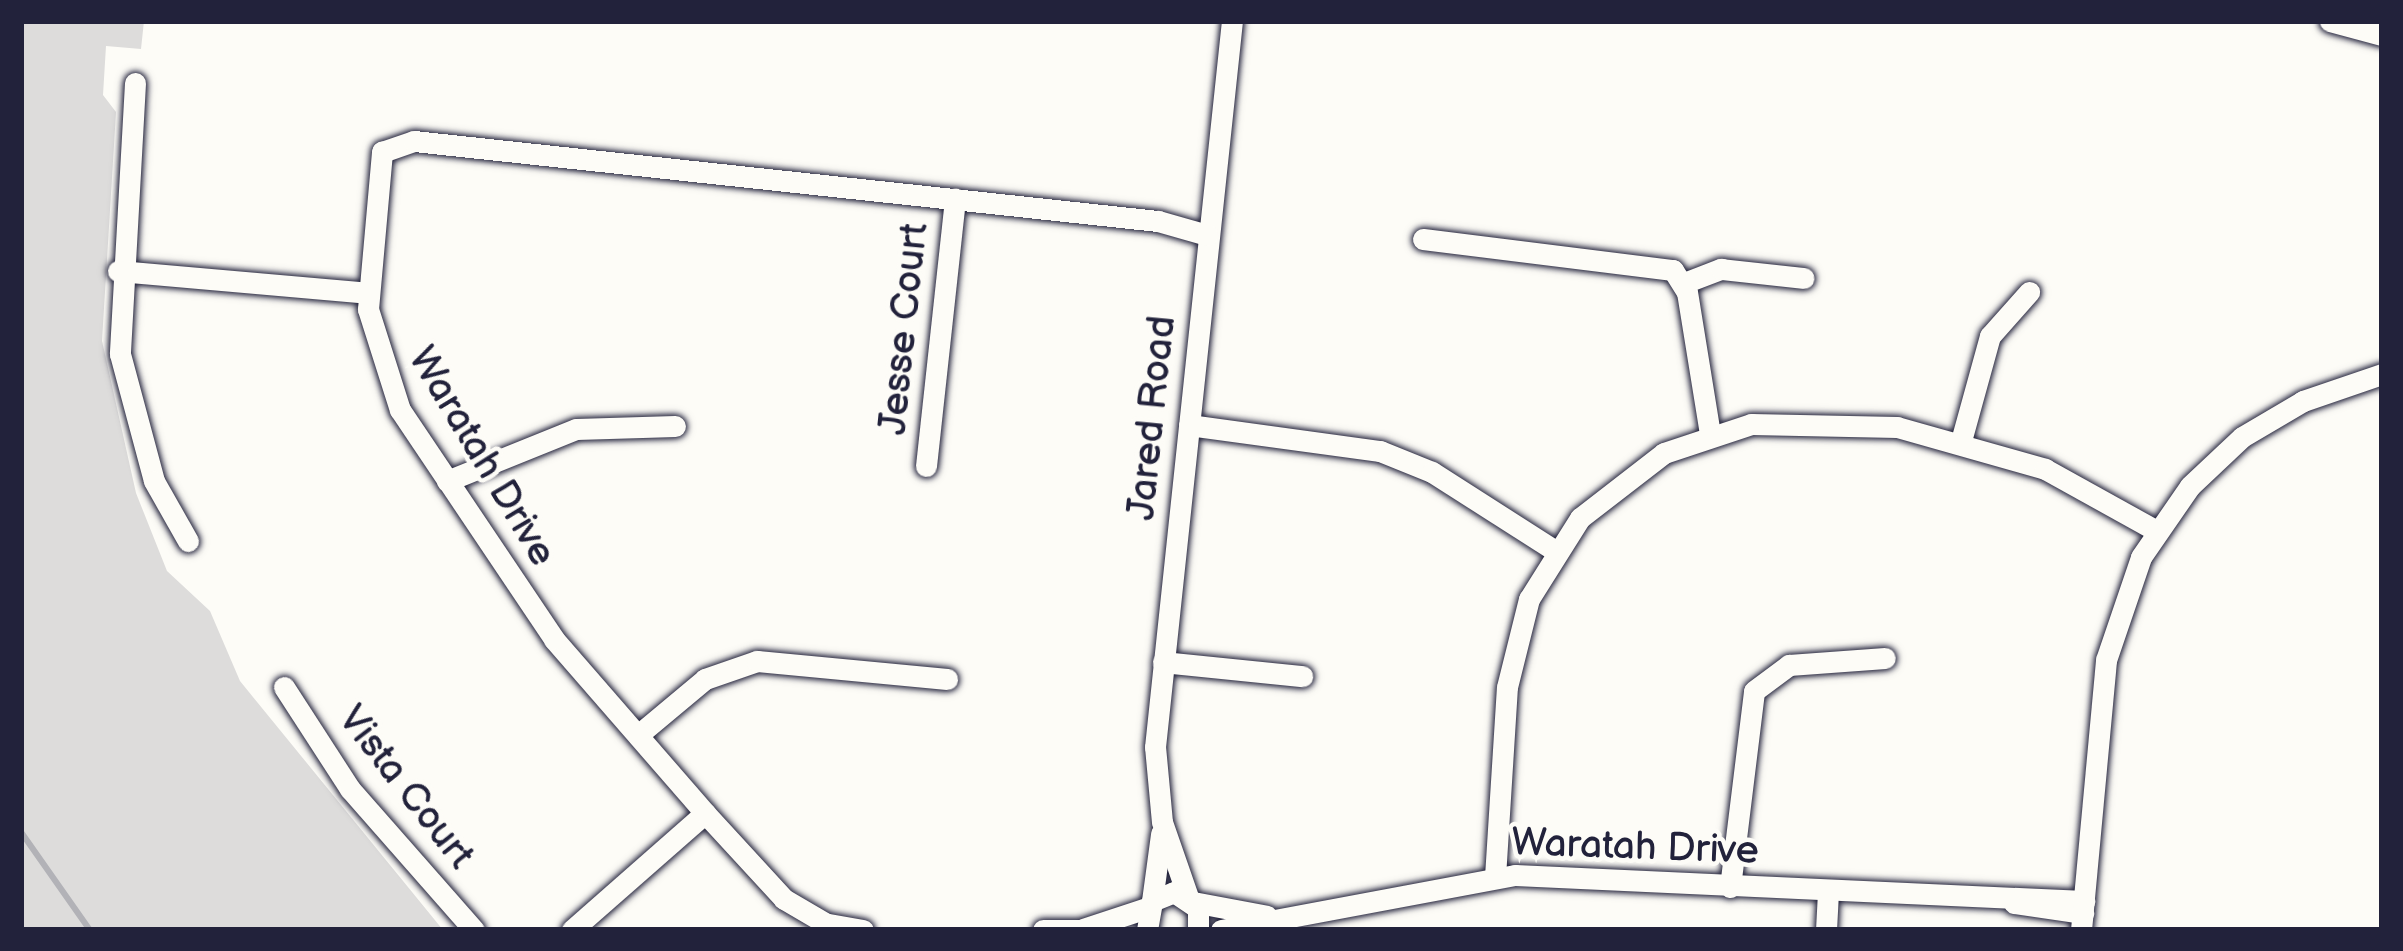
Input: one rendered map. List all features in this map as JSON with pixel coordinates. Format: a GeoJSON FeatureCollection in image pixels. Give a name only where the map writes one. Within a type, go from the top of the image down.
{"type":"FeatureCollection","features":[{"type":"Feature","properties":{"kind":"street","name":"Jared Road"},"geometry":{"type":"LineString","coordinates":[[1148,913],[1162,822],[1155,746],[1162,662],[1232,21]]}},
{"type":"Feature","properties":{"kind":"street"},"geometry":{"type":"LineString","coordinates":[[2330,21],[2382,35]]}},
{"type":"Feature","properties":{"kind":"street"},"geometry":{"type":"LineString","coordinates":[[135,83],[118,271],[127,394],[154,481],[188,541]]}},
{"type":"Feature","properties":{"kind":"street","name":"Waratah Drive"},"geometry":{"type":"LineString","coordinates":[[863,930],[825,923],[784,899],[554,639],[447,481],[379,365],[368,293],[380,162],[400,141],[1208,226]]}},
{"type":"Feature","properties":{"kind":"street","name":"Jesse Court"},"geometry":{"type":"LineString","coordinates":[[926,466],[955,199]]}},
{"type":"Feature","properties":{"kind":"street"},"geometry":{"type":"LineString","coordinates":[[1424,239],[1653,263],[1684,283],[1710,434]]}},
{"type":"Feature","properties":{"kind":"street"},"geometry":{"type":"LineString","coordinates":[[1684,283],[1721,269],[1804,278]]}},
{"type":"Feature","properties":{"kind":"street"},"geometry":{"type":"LineString","coordinates":[[118,271],[368,293]]}},
{"type":"Feature","properties":{"kind":"street"},"geometry":{"type":"LineString","coordinates":[[1961,441],[1990,335],[2029,292]]}},
{"type":"Feature","properties":{"kind":"street"},"geometry":{"type":"LineString","coordinates":[[2076,914],[2111,636],[2157,531],[2212,463],[2269,418],[2382,374]]}},
{"type":"Feature","properties":{"kind":"street"},"geometry":{"type":"LineString","coordinates":[[1495,877],[1510,668],[1555,550],[1628,474],[1710,434],[1832,421],[1961,441],[2045,469],[2157,531]]}},
{"type":"Feature","properties":{"kind":"street"},"geometry":{"type":"LineString","coordinates":[[1189,425],[1380,452],[1555,550]]}},
{"type":"Feature","properties":{"kind":"street"},"geometry":{"type":"LineString","coordinates":[[447,481],[576,429],[675,426]]}},
{"type":"Feature","properties":{"kind":"street"},"geometry":{"type":"LineString","coordinates":[[1730,887],[1754,691],[1789,665],[1886,658]]}},
{"type":"Feature","properties":{"kind":"street"},"geometry":{"type":"LineString","coordinates":[[638,735],[705,680],[757,662],[947,680]]}},
{"type":"Feature","properties":{"kind":"street"},"geometry":{"type":"LineString","coordinates":[[1162,662],[1302,676]]}},
{"type":"Feature","properties":{"kind":"street","name":"Vista Court"},"geometry":{"type":"LineString","coordinates":[[284,687],[350,789],[474,930]]}},
{"type":"Feature","properties":{"kind":"street"},"geometry":{"type":"LineString","coordinates":[[572,930],[705,813]]}},
{"type":"Feature","properties":{"kind":"street","name":"Jared Road"},"geometry":{"type":"LineString","coordinates":[[1162,822],[1198,930]]}},
{"type":"Feature","properties":{"kind":"street","name":"Waratah Drive"},"geometry":{"type":"LineString","coordinates":[[1221,930],[1268,916],[1495,877],[2002,900],[2076,914]]}},
{"type":"Feature","properties":{"kind":"street"},"geometry":{"type":"LineString","coordinates":[[1826,930],[1828,892]]}},
{"type":"Feature","properties":{"kind":"street","name":"Waratah Drive"},"geometry":{"type":"LineString","coordinates":[[1148,913],[1191,899],[1268,916]]}},
{"type":"Feature","properties":{"kind":"street"},"geometry":{"type":"LineString","coordinates":[[1339,904],[1344,930]]}},
{"type":"Feature","properties":{"kind":"street"},"geometry":{"type":"LineString","coordinates":[[1043,930],[1086,930],[1148,913]]}},
{"type":"Feature","properties":{"kind":"shaded area"},"geometry":{"type":"Polygon","coordinates":[[[21,21],[144,21],[141,49],[106,46],[103,95],[116,112],[102,341],[136,493],[167,571],[210,611],[240,681],[443,930],[21,930],[21,21]]]}},
{"type":"Feature","properties":{"kind":"waterway"},"geometry":{"type":"LineString","coordinates":[[21,832],[90,930]]}}]}
